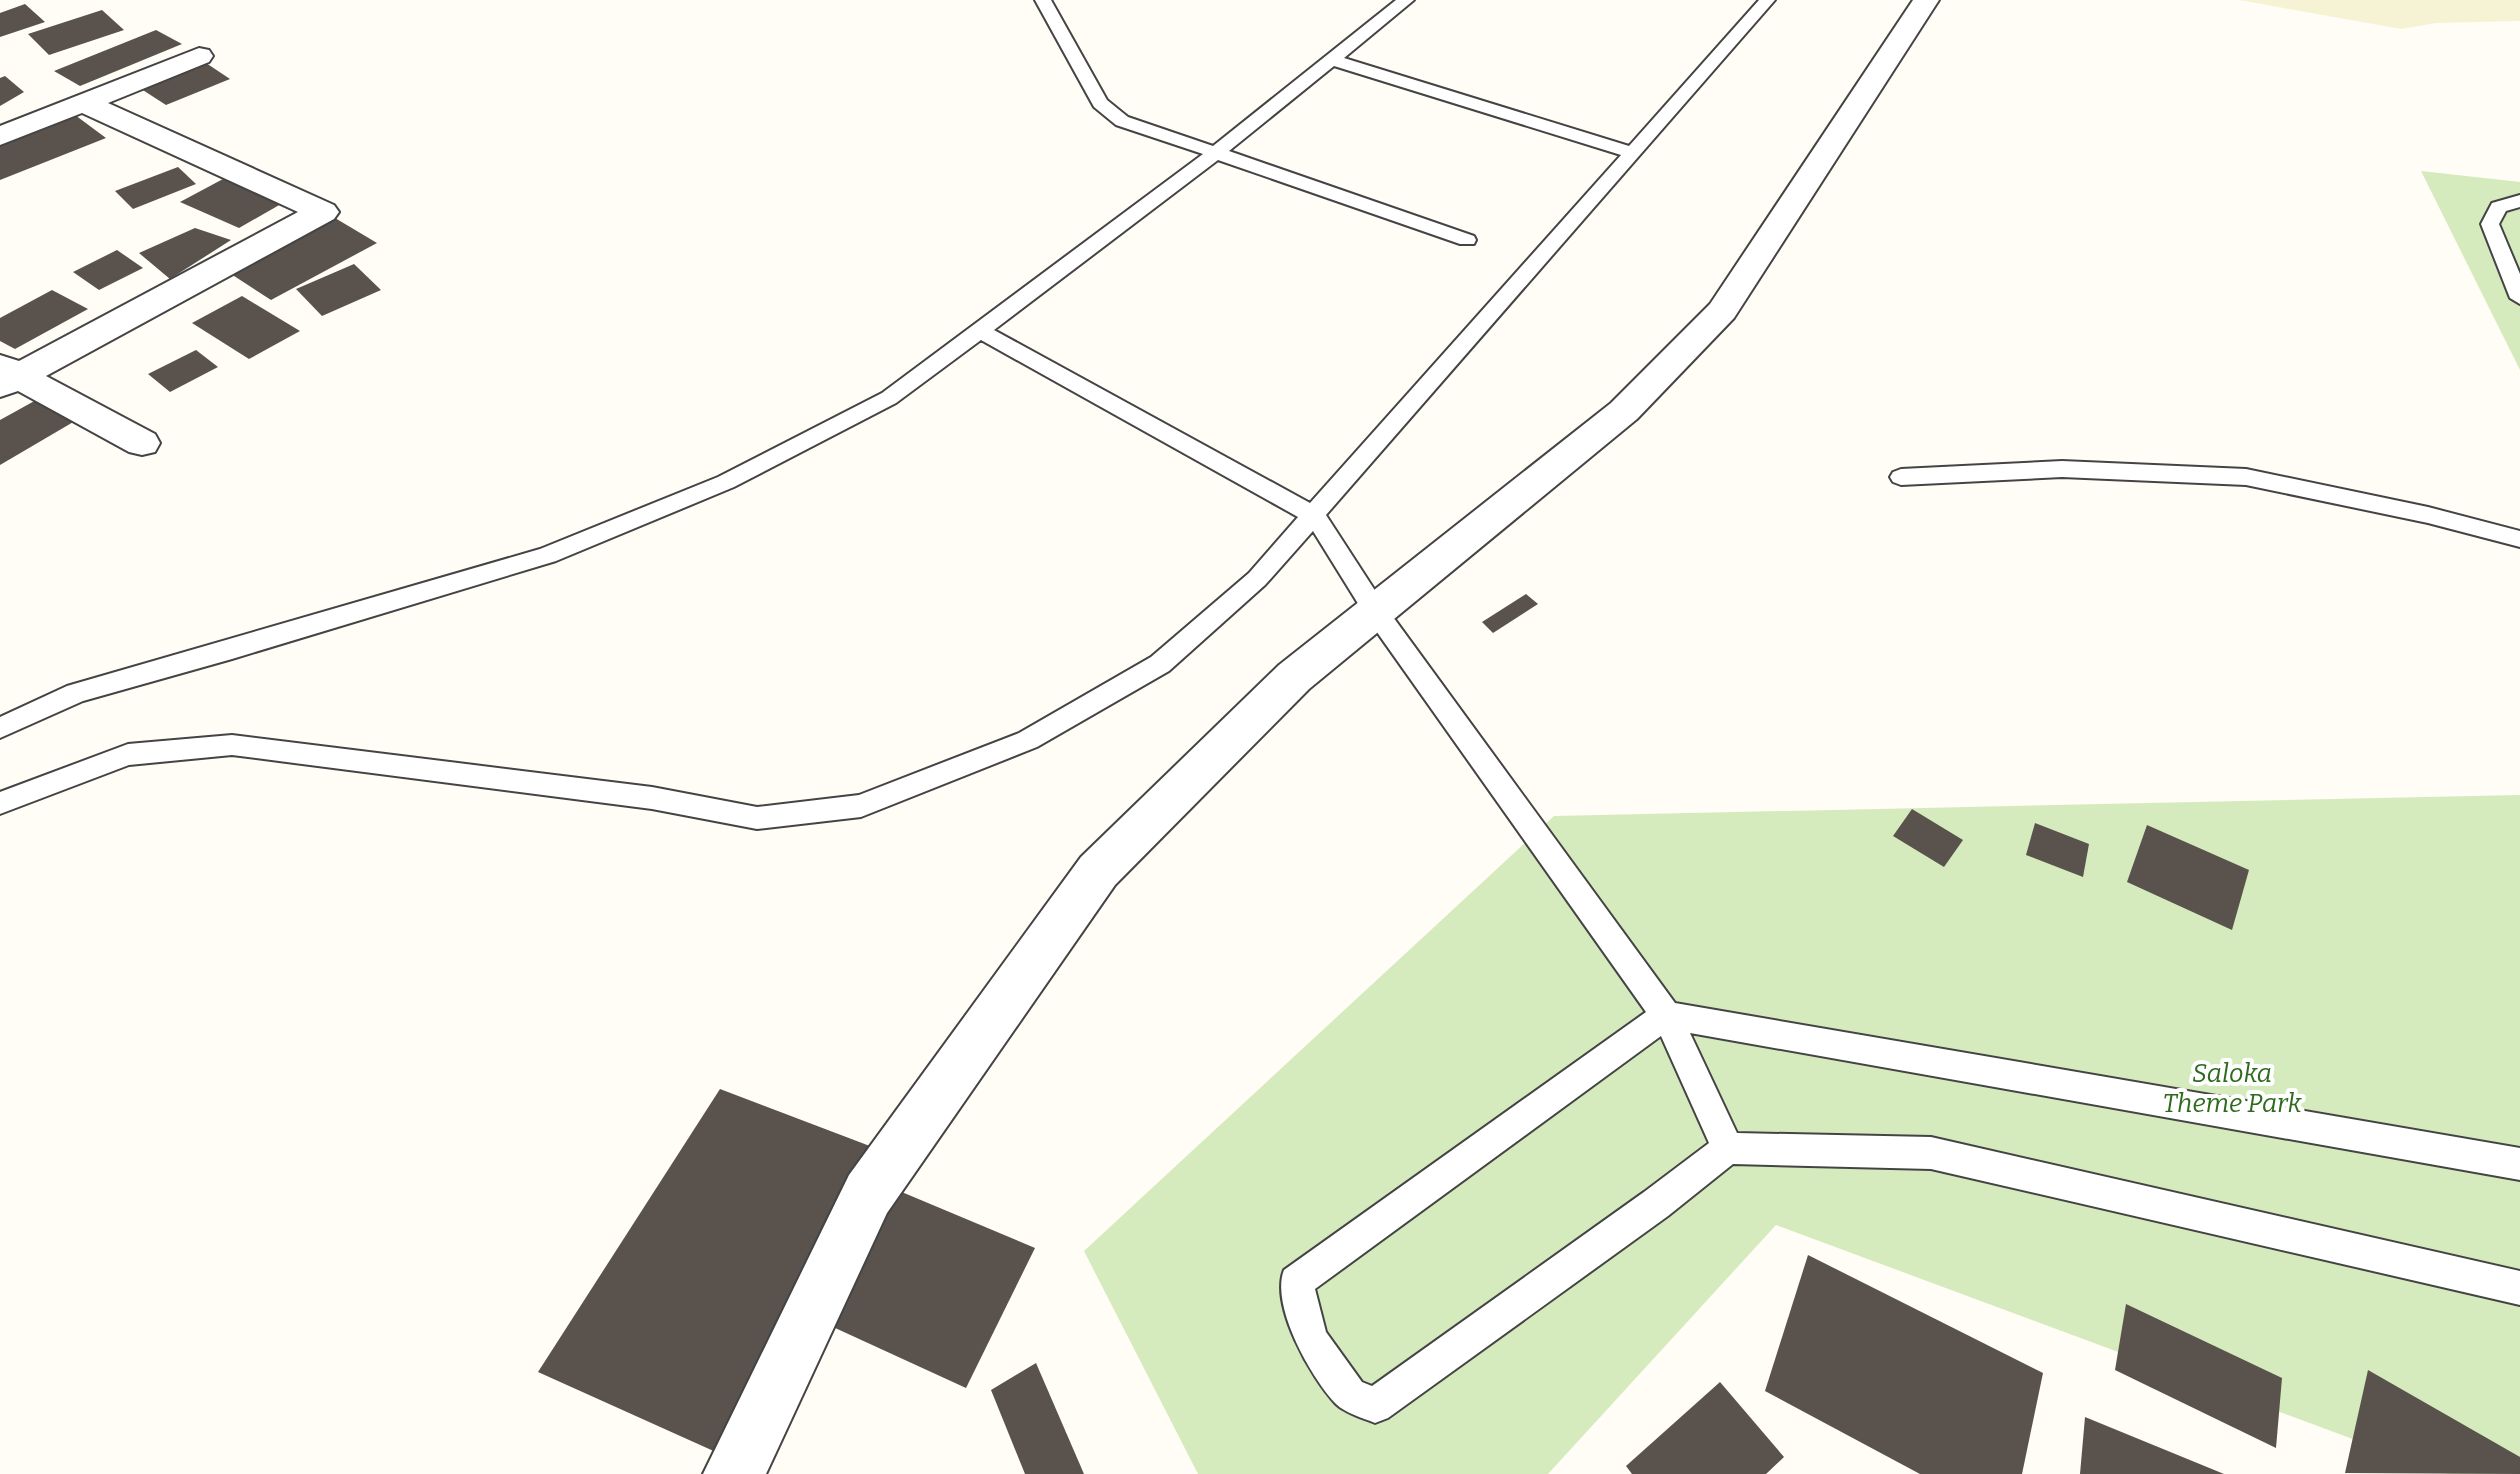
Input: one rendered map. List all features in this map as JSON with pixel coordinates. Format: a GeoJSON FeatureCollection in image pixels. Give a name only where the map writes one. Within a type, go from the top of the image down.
{"type":"FeatureCollection","features":[{"type":"Feature","properties":{"kind":"street"},"geometry":{"type":"LineString","coordinates":[[734,1474],[868,1194],[1098,871],[1294,677],[1624,411],[1722,311],[1926,0]]}},
{"type":"Feature","properties":{"kind":"street"},"geometry":{"type":"LineString","coordinates":[[0,136],[199,56]]}},
{"type":"Feature","properties":{"kind":"street"},"geometry":{"type":"LineString","coordinates":[[7,375],[323,212],[84,103]]}},
{"type":"Feature","properties":{"kind":"street"},"geometry":{"type":"LineString","coordinates":[[7,375],[142,443]]}},
{"type":"Feature","properties":{"kind":"lane"},"geometry":{"type":"LineString","coordinates":[[1043,0],[1100,103],[1122,121],[1467,240]]}},
{"type":"Feature","properties":{"kind":"lane"},"geometry":{"type":"LineString","coordinates":[[0,728],[76,693],[232,650],[548,555],[726,482],[889,398],[1216,153],[1406,0]]}},
{"type":"Feature","properties":{"kind":"lane"},"geometry":{"type":"LineString","coordinates":[[0,803],[128,755],[232,745],[652,798],[757,818],[861,806],[1028,740],[1160,664],[1257,579],[1767,0]]}},
{"type":"Feature","properties":{"kind":"lane"},"geometry":{"type":"LineString","coordinates":[[1332,60],[1633,153]]}},
{"type":"Feature","properties":{"kind":"lane"},"geometry":{"type":"LineString","coordinates":[[2520,201],[2499,207],[2490,224],[2520,298]]}},
{"type":"Feature","properties":{"kind":"lane"},"geometry":{"type":"LineString","coordinates":[[980,331],[1315,516],[1376,612],[1666,1015],[1728,1148]]}},
{"type":"Feature","properties":{"kind":"lane"},"geometry":{"type":"LineString","coordinates":[[1901,477],[2062,469],[2246,477],[2428,515],[2520,539]]}},
{"type":"Feature","properties":{"kind":"lane"},"geometry":{"type":"LineString","coordinates":[[2520,1164],[1666,1015],[1296,1282],[1311,1340],[1350,1394],[1375,1405],[1656,1204],[1728,1148],[1931,1153],[2520,1288]]}},
{"type":"Feature","properties":{"kind":"shaded area"},"geometry":{"type":"Polygon","coordinates":[[[2239,0],[2520,0],[2520,21],[2436,23],[2401,29],[2239,0]]]}},
{"type":"Feature","properties":{"kind":"green space"},"geometry":{"type":"Polygon","coordinates":[[[2421,171],[2520,182],[2520,370],[2421,171]]]}},
{"type":"Feature","properties":{"kind":"green space","name":"Saloka Theme Park"},"geometry":{"type":"Polygon","coordinates":[[[2520,795],[2520,1474],[2447,1474],[1776,1225],[1548,1474],[1198,1474],[1084,1251],[1554,816],[2520,795]]]}},
{"type":"Feature","properties":{"kind":"building"},"geometry":{"type":"Polygon","coordinates":[[[25,4],[45,22],[0,37],[0,13],[25,4]]]}},
{"type":"Feature","properties":{"kind":"building"},"geometry":{"type":"Polygon","coordinates":[[[102,10],[124,30],[49,55],[28,34],[102,10]]]}},
{"type":"Feature","properties":{"kind":"building"},"geometry":{"type":"Polygon","coordinates":[[[156,30],[182,44],[80,86],[54,71],[156,30]]]}},
{"type":"Feature","properties":{"kind":"building"},"geometry":{"type":"Polygon","coordinates":[[[200,59],[230,79],[166,105],[135,85],[200,59]]]}},
{"type":"Feature","properties":{"kind":"building"},"geometry":{"type":"Polygon","coordinates":[[[5,76],[24,92],[0,106],[0,78],[5,76]]]}},
{"type":"Feature","properties":{"kind":"building"},"geometry":{"type":"Polygon","coordinates":[[[75,115],[106,138],[0,180],[0,145],[75,115]]]}},
{"type":"Feature","properties":{"kind":"building"},"geometry":{"type":"Polygon","coordinates":[[[178,167],[196,184],[133,209],[115,191],[178,167]]]}},
{"type":"Feature","properties":{"kind":"building"},"geometry":{"type":"Polygon","coordinates":[[[223,179],[281,204],[239,228],[180,202],[223,179]]]}},
{"type":"Feature","properties":{"kind":"building"},"geometry":{"type":"Polygon","coordinates":[[[335,218],[377,243],[271,300],[228,272],[335,218]]]}},
{"type":"Feature","properties":{"kind":"building"},"geometry":{"type":"Polygon","coordinates":[[[195,228],[231,240],[170,279],[139,253],[195,228]]]}},
{"type":"Feature","properties":{"kind":"building"},"geometry":{"type":"Polygon","coordinates":[[[117,250],[143,268],[99,290],[73,272],[117,250]]]}},
{"type":"Feature","properties":{"kind":"building"},"geometry":{"type":"Polygon","coordinates":[[[354,264],[381,290],[322,316],[296,289],[354,264]]]}},
{"type":"Feature","properties":{"kind":"building"},"geometry":{"type":"Polygon","coordinates":[[[52,290],[88,309],[15,349],[0,341],[0,318],[52,290]]]}},
{"type":"Feature","properties":{"kind":"building"},"geometry":{"type":"Polygon","coordinates":[[[242,296],[300,331],[249,359],[192,323],[242,296]]]}},
{"type":"Feature","properties":{"kind":"building"},"geometry":{"type":"Polygon","coordinates":[[[196,350],[218,367],[170,392],[148,374],[196,350]]]}},
{"type":"Feature","properties":{"kind":"building"},"geometry":{"type":"Polygon","coordinates":[[[38,399],[75,421],[0,465],[0,420],[38,399]]]}},
{"type":"Feature","properties":{"kind":"building"},"geometry":{"type":"Polygon","coordinates":[[[1526,594],[1538,604],[1493,633],[1482,622],[1526,594]]]}},
{"type":"Feature","properties":{"kind":"building"},"geometry":{"type":"Polygon","coordinates":[[[1912,809],[1963,840],[1944,867],[1893,836],[1912,809]]]}},
{"type":"Feature","properties":{"kind":"building"},"geometry":{"type":"Polygon","coordinates":[[[2035,823],[2089,844],[2083,877],[2026,855],[2035,823]]]}},
{"type":"Feature","properties":{"kind":"building"},"geometry":{"type":"Polygon","coordinates":[[[2147,825],[2249,870],[2232,930],[2127,882],[2147,825]]]}},
{"type":"Feature","properties":{"kind":"building"},"geometry":{"type":"Polygon","coordinates":[[[720,1089],[883,1151],[718,1453],[538,1372],[720,1089]]]}},
{"type":"Feature","properties":{"kind":"building"},"geometry":{"type":"Polygon","coordinates":[[[885,1185],[1035,1248],[966,1388],[809,1316],[885,1185]]]}},
{"type":"Feature","properties":{"kind":"building"},"geometry":{"type":"Polygon","coordinates":[[[1808,1255],[2043,1373],[2022,1474],[1920,1474],[1765,1391],[1808,1255]]]}},
{"type":"Feature","properties":{"kind":"building"},"geometry":{"type":"Polygon","coordinates":[[[2126,1304],[2282,1378],[2276,1448],[2115,1370],[2126,1304]]]}},
{"type":"Feature","properties":{"kind":"building"},"geometry":{"type":"Polygon","coordinates":[[[1036,1363],[1084,1474],[1025,1474],[991,1390],[1036,1363]]]}},
{"type":"Feature","properties":{"kind":"building"},"geometry":{"type":"Polygon","coordinates":[[[2368,1370],[2520,1457],[2520,1474],[2345,1473],[2368,1370]]]}},
{"type":"Feature","properties":{"kind":"building"},"geometry":{"type":"Polygon","coordinates":[[[1720,1382],[1784,1457],[1766,1474],[1632,1474],[1626,1466],[1720,1382]]]}},
{"type":"Feature","properties":{"kind":"building"},"geometry":{"type":"Polygon","coordinates":[[[2085,1417],[2224,1474],[2080,1474],[2085,1417]]]}}]}
